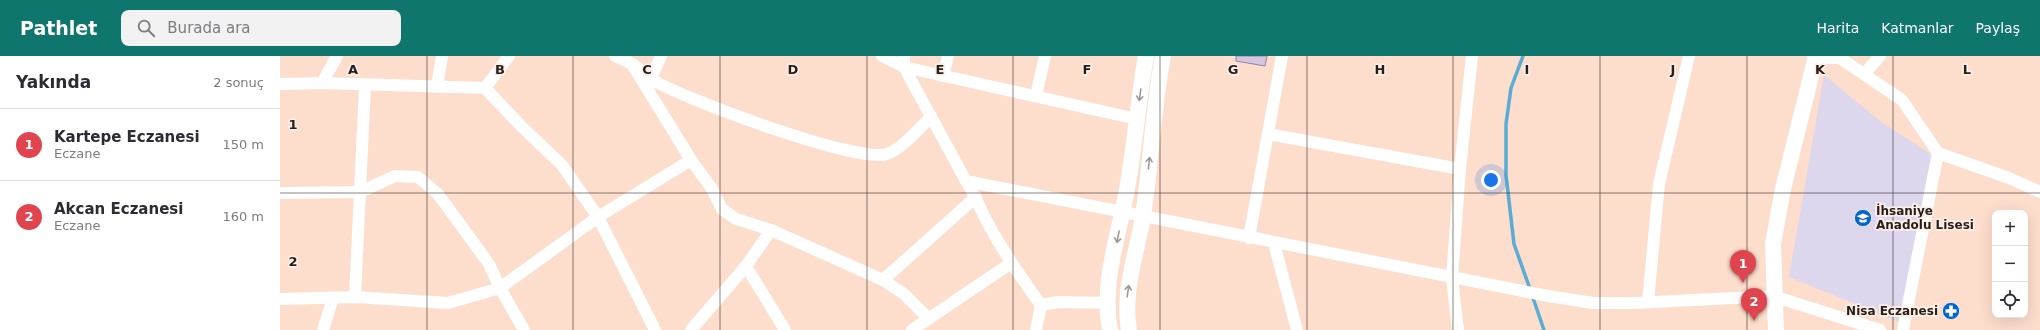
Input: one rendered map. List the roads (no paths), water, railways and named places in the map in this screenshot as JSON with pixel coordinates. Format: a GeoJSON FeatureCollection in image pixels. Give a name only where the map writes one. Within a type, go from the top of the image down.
{"type":"FeatureCollection","features":[{"type":"Feature","properties":{"kind":"main road"},"geometry":{"type":"LineString","coordinates":[[1110,330],[1108,286],[1123,212],[1146,56]]}},
{"type":"Feature","properties":{"kind":"main road"},"geometry":{"type":"LineString","coordinates":[[1129,330],[1126,305],[1143,216],[1153,121],[1163,56]]}},
{"type":"Feature","properties":{"kind":"main road"},"geometry":{"type":"LineString","coordinates":[[1776,330],[1773,296],[1773,244],[1784,188],[1816,57]]}},
{"type":"Feature","properties":{"kind":"street"},"geometry":{"type":"LineString","coordinates":[[322,83],[337,56]]}},
{"type":"Feature","properties":{"kind":"street"},"geometry":{"type":"LineString","coordinates":[[437,86],[442,56]]}},
{"type":"Feature","properties":{"kind":"street"},"geometry":{"type":"LineString","coordinates":[[485,88],[509,56]]}},
{"type":"Feature","properties":{"kind":"street"},"geometry":{"type":"LineString","coordinates":[[615,56],[632,64],[651,79],[752,122],[864,155],[886,154],[895,150],[931,117]]}},
{"type":"Feature","properties":{"kind":"street"},"geometry":{"type":"LineString","coordinates":[[651,79],[661,56]]}},
{"type":"Feature","properties":{"kind":"street"},"geometry":{"type":"LineString","coordinates":[[882,56],[943,76],[1136,119]]}},
{"type":"Feature","properties":{"kind":"street"},"geometry":{"type":"LineString","coordinates":[[943,76],[948,56]]}},
{"type":"Feature","properties":{"kind":"street"},"geometry":{"type":"LineString","coordinates":[[1036,96],[1045,56]]}},
{"type":"Feature","properties":{"kind":"street"},"geometry":{"type":"LineString","coordinates":[[1249,238],[1282,56]]}},
{"type":"Feature","properties":{"kind":"street"},"geometry":{"type":"LineString","coordinates":[[1458,330],[1452,278],[1460,169],[1472,56]]}},
{"type":"Feature","properties":{"kind":"street"},"geometry":{"type":"LineString","coordinates":[[1648,302],[1659,184],[1689,56]]}},
{"type":"Feature","properties":{"kind":"street"},"geometry":{"type":"LineString","coordinates":[[1866,74],[1880,56]]}},
{"type":"Feature","properties":{"kind":"street"},"geometry":{"type":"LineString","coordinates":[[1816,57],[1840,58],[1866,74],[1902,100],[1938,153],[2009,178],[2040,192]]}},
{"type":"Feature","properties":{"kind":"street"},"geometry":{"type":"LineString","coordinates":[[904,62],[931,117],[976,197],[989,226],[1011,263],[1041,305],[1036,330]]}},
{"type":"Feature","properties":{"kind":"street"},"geometry":{"type":"LineString","coordinates":[[632,64],[691,160],[712,189],[722,209],[736,219],[771,230],[883,280],[904,294],[929,319]]}},
{"type":"Feature","properties":{"kind":"street"},"geometry":{"type":"LineString","coordinates":[[280,84],[322,83],[485,88],[522,127],[562,164],[598,217],[656,330]]}},
{"type":"Feature","properties":{"kind":"street"},"geometry":{"type":"LineString","coordinates":[[356,296],[365,85]]}},
{"type":"Feature","properties":{"kind":"street"},"geometry":{"type":"LineString","coordinates":[[1268,134],[1460,169]]}},
{"type":"Feature","properties":{"kind":"street"},"geometry":{"type":"LineString","coordinates":[[1903,330],[1938,153]]}},
{"type":"Feature","properties":{"kind":"street"},"geometry":{"type":"LineString","coordinates":[[280,299],[356,296],[448,303],[500,288],[598,217],[691,160]]}},
{"type":"Feature","properties":{"kind":"street"},"geometry":{"type":"LineString","coordinates":[[280,193],[360,192],[395,176],[418,177],[438,194],[489,264],[500,288],[524,330]]}},
{"type":"Feature","properties":{"kind":"street"},"geometry":{"type":"LineString","coordinates":[[966,181],[1548,296],[1593,303],[1773,296],[1880,330]]}},
{"type":"Feature","properties":{"kind":"street"},"geometry":{"type":"LineString","coordinates":[[883,280],[976,197]]}},
{"type":"Feature","properties":{"kind":"street"},"geometry":{"type":"LineString","coordinates":[[692,330],[746,266],[771,230]]}},
{"type":"Feature","properties":{"kind":"street"},"geometry":{"type":"LineString","coordinates":[[1274,243],[1297,330]]}},
{"type":"Feature","properties":{"kind":"street"},"geometry":{"type":"LineString","coordinates":[[912,330],[1011,263]]}},
{"type":"Feature","properties":{"kind":"street"},"geometry":{"type":"LineString","coordinates":[[746,266],[785,330]]}},
{"type":"Feature","properties":{"kind":"street"},"geometry":{"type":"LineString","coordinates":[[323,330],[333,298]]}},
{"type":"Feature","properties":{"kind":"street"},"geometry":{"type":"LineString","coordinates":[[1041,305],[1064,302],[1108,303]]}},
{"type":"Feature","properties":{"kind":"waterway"},"geometry":{"type":"LineString","coordinates":[[1523,56],[1511,88],[1506,124],[1506,175],[1514,244],[1530,289]]}},
{"type":"Feature","properties":{"kind":"waterway"},"geometry":{"type":"LineString","coordinates":[[1532,295],[1544,330]]}},
{"type":"Feature","properties":{"kind":"place","name":"İhsaniye Anadolu Lisesi"},"geometry":{"type":"Point","coordinates":[1863,218]}},
{"type":"Feature","properties":{"kind":"place","name":"Kartepe Eczanesi"},"geometry":{"type":"Point","coordinates":[1743,283]}},
{"type":"Feature","properties":{"kind":"place","name":"Nisa Eczanesi"},"geometry":{"type":"Point","coordinates":[1951,311]}},
{"type":"Feature","properties":{"kind":"place","name":"Akcan Eczanesi"},"geometry":{"type":"Point","coordinates":[1754,321]}}]}
